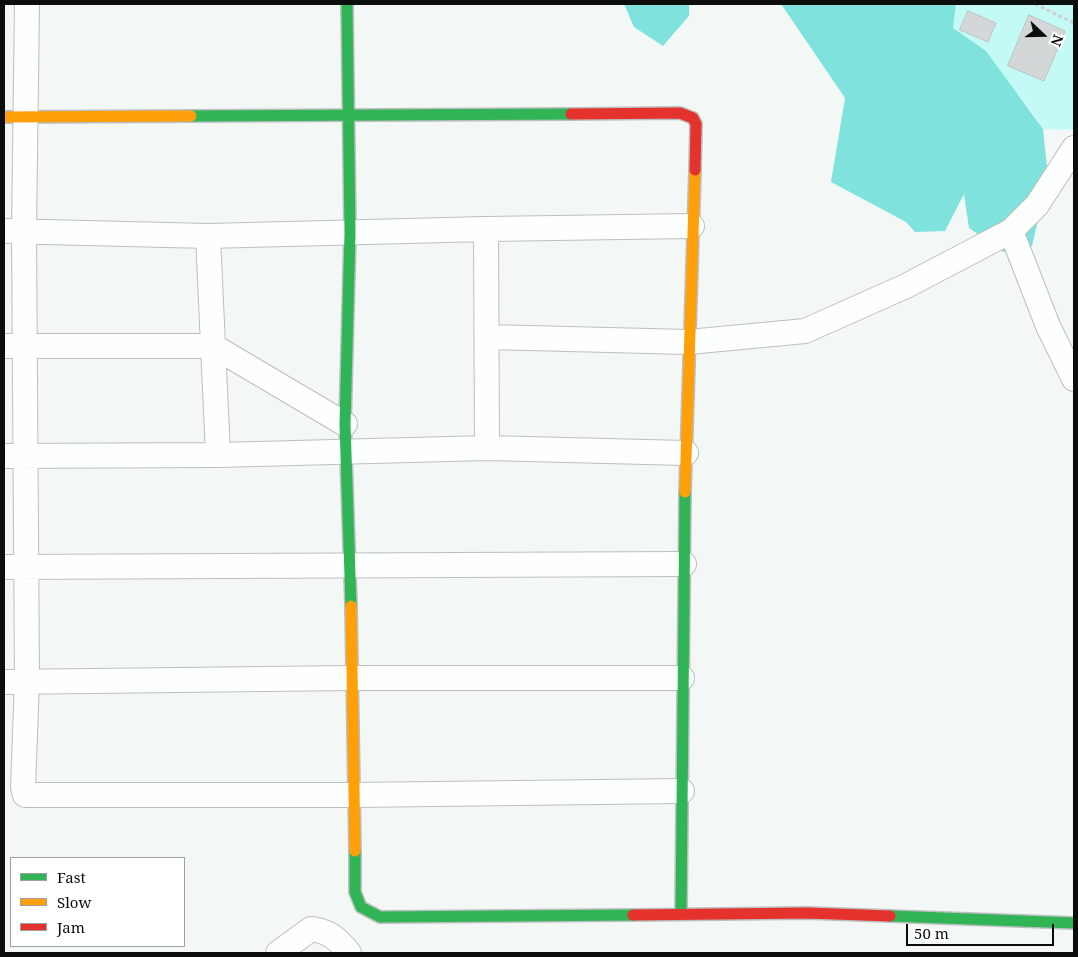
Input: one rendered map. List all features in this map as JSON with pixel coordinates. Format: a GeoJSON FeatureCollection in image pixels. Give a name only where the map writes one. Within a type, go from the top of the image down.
{"type":"FeatureCollection","features":[{"type":"Feature","properties":{"kind":"street"},"geometry":{"type":"LineString","coordinates":[[28,4],[15,117],[14,231],[14,456],[28,567],[15,681],[23,787],[27,796],[353,796],[682,791]]}},
{"type":"Feature","properties":{"kind":"street"},"geometry":{"type":"LineString","coordinates":[[347,4],[350,233],[344,424],[351,566],[355,892],[361,906],[380,918],[807,912],[1074,923]]}},
{"type":"Feature","properties":{"kind":"street"},"geometry":{"type":"LineString","coordinates":[[15,117],[347,114],[688,114],[693,118],[696,124],[686,453],[682,678],[681,914]]}},
{"type":"Feature","properties":{"kind":"street"},"geometry":{"type":"LineString","coordinates":[[487,337],[689,342],[805,331],[906,286],[1012,231],[1037,205],[1074,148]]}},
{"type":"Feature","properties":{"kind":"street"},"geometry":{"type":"LineString","coordinates":[[14,231],[208,236],[692,226]]}},
{"type":"Feature","properties":{"kind":"street"},"geometry":{"type":"LineString","coordinates":[[486,229],[484,280],[487,337],[487,448]]}},
{"type":"Feature","properties":{"kind":"street"},"geometry":{"type":"LineString","coordinates":[[1012,231],[1048,326],[1074,379]]}},
{"type":"Feature","properties":{"kind":"street"},"geometry":{"type":"LineString","coordinates":[[208,236],[218,455]]}},
{"type":"Feature","properties":{"kind":"street"},"geometry":{"type":"LineString","coordinates":[[14,346],[213,346],[344,424]]}},
{"type":"Feature","properties":{"kind":"street"},"geometry":{"type":"LineString","coordinates":[[14,456],[218,455],[487,448],[686,453]]}},
{"type":"Feature","properties":{"kind":"street"},"geometry":{"type":"LineString","coordinates":[[4,567],[684,564]]}},
{"type":"Feature","properties":{"kind":"street"},"geometry":{"type":"LineString","coordinates":[[15,681],[682,678]]}},
{"type":"Feature","properties":{"kind":"street"},"geometry":{"type":"LineString","coordinates":[[278,953],[311,929],[323,930],[339,940],[349,953]]}},
{"type":"Feature","properties":{"kind":"path"},"geometry":{"type":"LineString","coordinates":[[1034,4],[1074,23]]}},
{"type":"Feature","properties":{"kind":"shaded area"},"geometry":{"type":"Polygon","coordinates":[[[624,4],[689,4],[689,16],[663,46],[634,27],[624,4]]]}},
{"type":"Feature","properties":{"kind":"shaded area"},"geometry":{"type":"Polygon","coordinates":[[[781,4],[956,4],[953,28],[986,51],[1043,129],[1048,177],[1032,246],[1004,252],[969,228],[964,194],[945,231],[915,232],[906,222],[831,182],[845,98],[781,4]]]}},
{"type":"Feature","properties":{"kind":"shaded area"},"geometry":{"type":"Polygon","coordinates":[[[956,4],[1074,4],[1074,130],[1043,129],[1024,101],[953,28],[956,4]]]}},
{"type":"Feature","properties":{"kind":"building"},"geometry":{"type":"Polygon","coordinates":[[[968,11],[996,23],[988,42],[960,30],[968,11]]]}},
{"type":"Feature","properties":{"kind":"building"},"geometry":{"type":"Polygon","coordinates":[[[1029,15],[1065,31],[1044,81],[1008,66],[1029,15]]]}},
{"type":"Feature","properties":{"kind":"traffic: fast"},"geometry":{"type":"LineString","coordinates":[[347,4],[350,233],[345,424],[351,606]]}},
{"type":"Feature","properties":{"kind":"traffic: fast"},"geometry":{"type":"LineString","coordinates":[[191,116],[571,114]]}},
{"type":"Feature","properties":{"kind":"traffic: fast"},"geometry":{"type":"LineString","coordinates":[[681,914],[685,492]]}},
{"type":"Feature","properties":{"kind":"traffic: fast"},"geometry":{"type":"LineString","coordinates":[[355,851],[355,892],[361,907],[380,917],[633,915]]}},
{"type":"Feature","properties":{"kind":"traffic: fast"},"geometry":{"type":"LineString","coordinates":[[890,916],[1074,923]]}},
{"type":"Feature","properties":{"kind":"traffic: slow"},"geometry":{"type":"LineString","coordinates":[[4,117],[191,116]]}},
{"type":"Feature","properties":{"kind":"traffic: slow"},"geometry":{"type":"LineString","coordinates":[[685,492],[695,170]]}},
{"type":"Feature","properties":{"kind":"traffic: slow"},"geometry":{"type":"LineString","coordinates":[[351,606],[355,851]]}},
{"type":"Feature","properties":{"kind":"traffic: jam"},"geometry":{"type":"LineString","coordinates":[[571,114],[680,113],[693,118],[696,124],[695,170]]}},
{"type":"Feature","properties":{"kind":"traffic: jam"},"geometry":{"type":"LineString","coordinates":[[633,915],[807,913],[890,916]]}}]}
